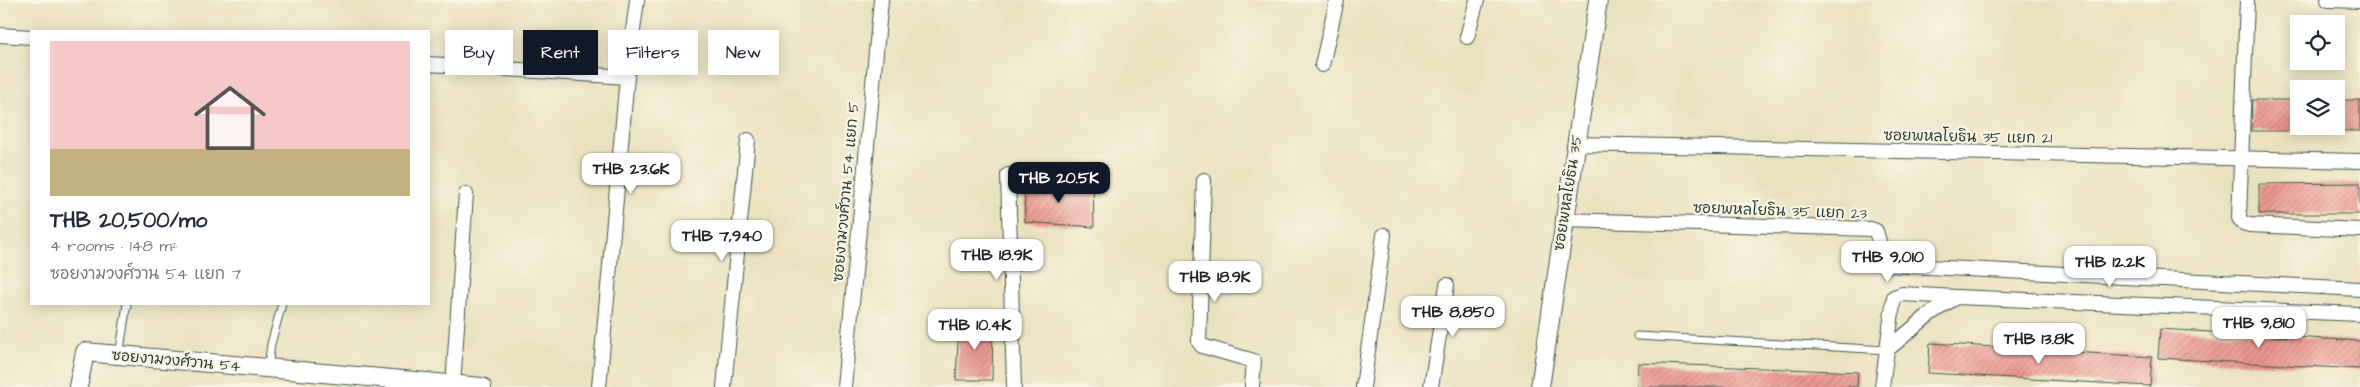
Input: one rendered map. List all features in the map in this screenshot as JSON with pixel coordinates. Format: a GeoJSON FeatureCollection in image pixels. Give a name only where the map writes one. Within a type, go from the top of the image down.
{"type":"FeatureCollection","features":[{"type":"Feature","properties":{"kind":"street"},"geometry":{"type":"LineString","coordinates":[[599,387],[627,77],[638,0]]}},
{"type":"Feature","properties":{"kind":"street","name":"ซอยงามวงศ์วาน 54 แยก 5"},"geometry":{"type":"LineString","coordinates":[[844,387],[881,0]]}},
{"type":"Feature","properties":{"kind":"street"},"geometry":{"type":"LineString","coordinates":[[1322,65],[1337,0]]}},
{"type":"Feature","properties":{"kind":"street"},"geometry":{"type":"LineString","coordinates":[[1467,37],[1477,0]]}},
{"type":"Feature","properties":{"kind":"street","name":"ซอยพหลโยธิน 35"},"geometry":{"type":"LineString","coordinates":[[1540,387],[1563,220],[1598,0]]}},
{"type":"Feature","properties":{"kind":"street"},"geometry":{"type":"LineString","coordinates":[[2247,0],[2243,160],[2238,205],[2240,218],[2243,223],[2250,225],[2360,230]]}},
{"type":"Feature","properties":{"kind":"street"},"geometry":{"type":"LineString","coordinates":[[2328,0],[2360,1]]}},
{"type":"Feature","properties":{"kind":"street"},"geometry":{"type":"LineString","coordinates":[[0,35],[30,37]]}},
{"type":"Feature","properties":{"kind":"street"},"geometry":{"type":"LineString","coordinates":[[430,64],[627,77]]}},
{"type":"Feature","properties":{"kind":"street"},"geometry":{"type":"LineString","coordinates":[[724,387],[748,140]]}},
{"type":"Feature","properties":{"kind":"street","name":"ซอยพหลโยธิน 35 แยก 21"},"geometry":{"type":"LineString","coordinates":[[1576,144],[2243,160],[2360,161]]}},
{"type":"Feature","properties":{"kind":"street"},"geometry":{"type":"LineString","coordinates":[[1008,175],[1014,387]]}},
{"type":"Feature","properties":{"kind":"street"},"geometry":{"type":"LineString","coordinates":[[1204,180],[1199,342],[1202,346],[1254,361],[1252,387]]}},
{"type":"Feature","properties":{"kind":"street"},"geometry":{"type":"LineString","coordinates":[[454,385],[466,194]]}},
{"type":"Feature","properties":{"kind":"street","name":"ซอยพหลโยธิน 35 แยก 23"},"geometry":{"type":"LineString","coordinates":[[1563,220],[1871,229],[1876,231],[1885,263],[1888,265],[2360,289]]}},
{"type":"Feature","properties":{"kind":"street"},"geometry":{"type":"LineString","coordinates":[[1363,387],[1384,235]]}},
{"type":"Feature","properties":{"kind":"street"},"geometry":{"type":"LineString","coordinates":[[1431,387],[1447,285]]}},
{"type":"Feature","properties":{"kind":"street"},"geometry":{"type":"LineString","coordinates":[[1882,387],[1894,298],[1896,295],[2360,314]]}},
{"type":"Feature","properties":{"kind":"street"},"geometry":{"type":"LineString","coordinates":[[1887,350],[1930,314],[1956,297]]}},
{"type":"Feature","properties":{"kind":"street","name":"ซอยงามวงศ์วาน 54"},"geometry":{"type":"LineString","coordinates":[[78,387],[85,352],[482,387]]}},
{"type":"Feature","properties":{"kind":"lane"},"geometry":{"type":"LineString","coordinates":[[119,356],[127,305]]}},
{"type":"Feature","properties":{"kind":"lane"},"geometry":{"type":"LineString","coordinates":[[268,369],[271,344],[282,305]]}},
{"type":"Feature","properties":{"kind":"lane"},"geometry":{"type":"LineString","coordinates":[[1637,336],[1887,350]]}},
{"type":"Feature","properties":{"kind":"building"},"geometry":{"type":"Polygon","coordinates":[[[2252,100],[2290,100],[2290,131],[2251,131],[2252,100]]]}},
{"type":"Feature","properties":{"kind":"building"},"geometry":{"type":"Polygon","coordinates":[[[2345,100],[2360,100],[2360,131],[2345,131],[2345,100]]]}},
{"type":"Feature","properties":{"kind":"building"},"geometry":{"type":"Polygon","coordinates":[[[1024,180],[1093,185],[1094,227],[1025,222],[1024,180]]]}},
{"type":"Feature","properties":{"kind":"building"},"geometry":{"type":"Polygon","coordinates":[[[2360,183],[2360,214],[2259,214],[2259,184],[2360,183]]]}},
{"type":"Feature","properties":{"kind":"building"},"geometry":{"type":"Polygon","coordinates":[[[959,320],[993,322],[992,380],[956,380],[959,320]]]}},
{"type":"Feature","properties":{"kind":"building"},"geometry":{"type":"Polygon","coordinates":[[[2160,329],[2360,341],[2360,369],[2158,358],[2160,329]]]}},
{"type":"Feature","properties":{"kind":"building"},"geometry":{"type":"Polygon","coordinates":[[[1930,343],[2152,357],[2150,386],[1928,373],[1930,343]]]}},
{"type":"Feature","properties":{"kind":"building"},"geometry":{"type":"Polygon","coordinates":[[[1638,363],[1858,372],[1857,387],[1637,387],[1638,363]]]}}]}
